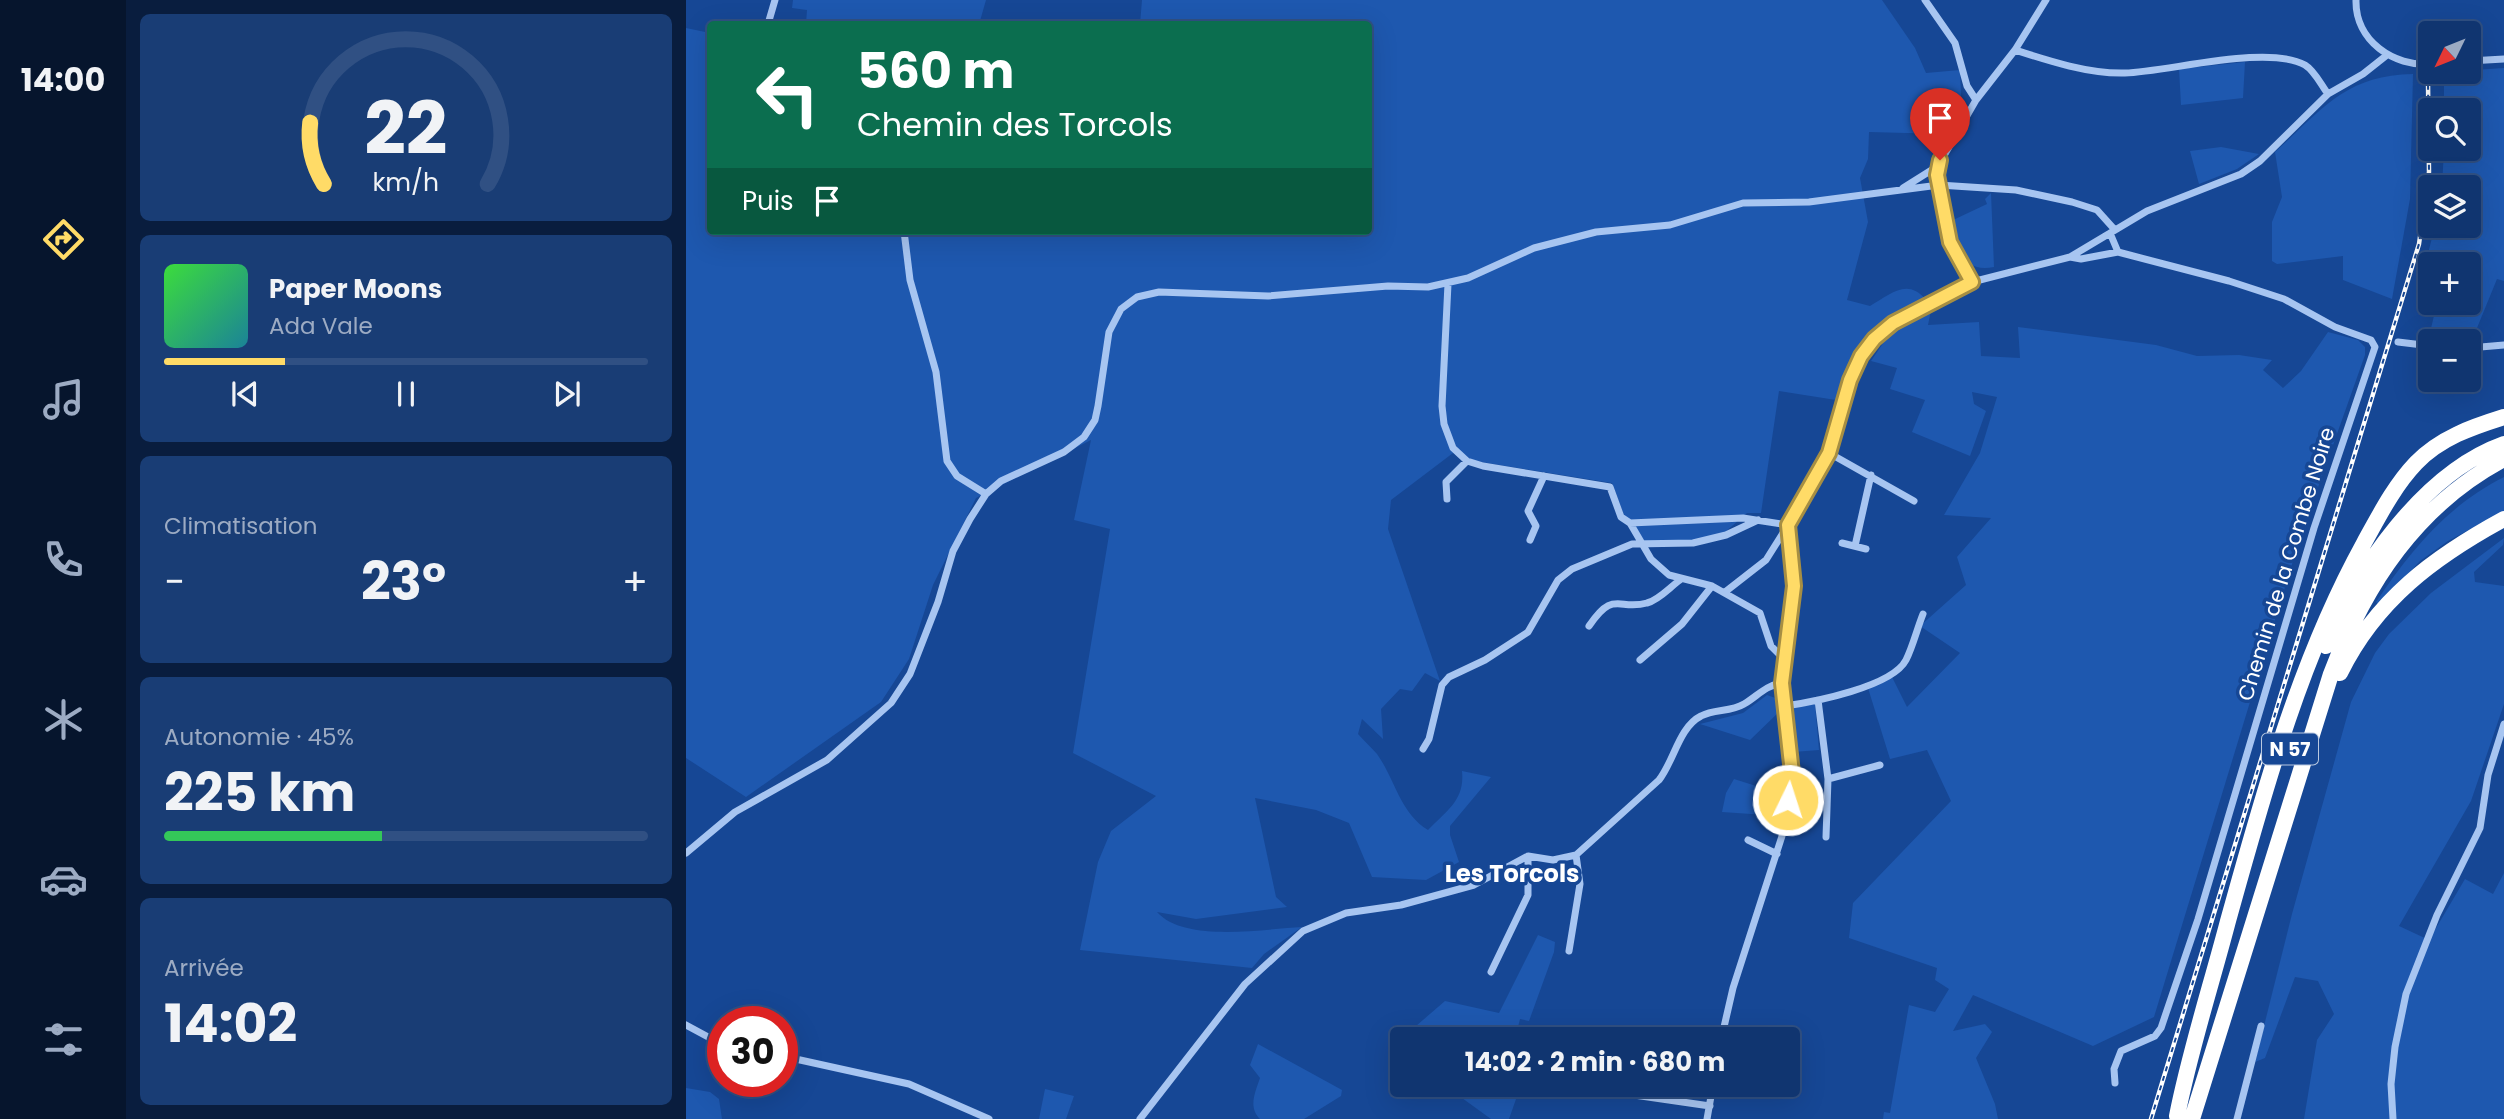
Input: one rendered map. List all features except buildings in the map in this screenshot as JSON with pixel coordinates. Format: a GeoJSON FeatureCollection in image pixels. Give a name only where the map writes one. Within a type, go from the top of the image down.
{"type":"FeatureCollection","features":[{"type":"Feature","properties":{"kind":"highway"},"geometry":{"type":"LineString","coordinates":[[2182,1118],[2189,1058],[2251,840],[2287,724],[2323,625],[2380,515],[2417,462],[2456,434],[2504,417]]}},
{"type":"Feature","properties":{"kind":"highway","name":"N 57"},"geometry":{"type":"LineString","coordinates":[[2182,1118],[2295,734],[2332,631],[2366,569],[2410,513],[2451,476],[2504,444]]}},
{"type":"Feature","properties":{"kind":"highway","name":"N 57"},"geometry":{"type":"LineString","coordinates":[[2182,1118],[2346,636],[2386,565],[2420,523],[2448,495],[2504,459]]}},
{"type":"Feature","properties":{"kind":"highway"},"geometry":{"type":"LineString","coordinates":[[2319,716],[2352,650],[2394,596],[2443,553],[2504,519]]}},
{"type":"Feature","properties":{"kind":"street"},"geometry":{"type":"LineString","coordinates":[[769,21],[775,0]]}},
{"type":"Feature","properties":{"kind":"street"},"geometry":{"type":"LineString","coordinates":[[1925,0],[1955,43],[1967,86],[1976,100]]}},
{"type":"Feature","properties":{"kind":"street"},"geometry":{"type":"LineString","coordinates":[[1901,189],[1938,166],[1976,100],[2015,50],[2046,0]]}},
{"type":"Feature","properties":{"kind":"street"},"geometry":{"type":"LineString","coordinates":[[2356,0],[2361,24],[2387,55],[2407,64],[2418,64]]}},
{"type":"Feature","properties":{"kind":"street"},"geometry":{"type":"LineString","coordinates":[[2015,50],[2106,73],[2128,73],[2216,61],[2289,61],[2311,70],[2328,94]]}},
{"type":"Feature","properties":{"kind":"street"},"geometry":{"type":"LineString","coordinates":[[1725,592],[1766,560],[1788,525],[1829,453],[1850,380],[1861,356],[1874,339],[1893,323],[1972,282],[2070,257],[2156,207],[2249,170],[2328,94],[2363,74],[2387,55]]}},
{"type":"Feature","properties":{"kind":"street"},"geometry":{"type":"LineString","coordinates":[[2482,60],[2504,59]]}},
{"type":"Feature","properties":{"kind":"street"},"geometry":{"type":"LineString","coordinates":[[1938,166],[1950,242],[1972,282]]}},
{"type":"Feature","properties":{"kind":"street"},"geometry":{"type":"LineString","coordinates":[[686,853],[734,812],[827,760],[891,703],[910,674],[938,602],[953,551],[986,494],[1011,475],[1064,452],[1084,437],[1095,420],[1109,332],[1121,309],[1137,297],[1159,292],[1292,296],[1448,284],[1534,248],[1597,232],[1670,225],[1743,203],[1823,200],[1939,185],[2016,190],[2097,210],[2112,231],[2119,252]]}},
{"type":"Feature","properties":{"kind":"street"},"geometry":{"type":"LineString","coordinates":[[904,235],[910,280],[936,372],[947,461],[957,476],[986,494]]}},
{"type":"Feature","properties":{"kind":"street","name":"Chemin de la Combe Noire"},"geometry":{"type":"LineString","coordinates":[[2070,257],[2081,259],[2119,252],[2284,299],[2335,327],[2371,340],[2375,347],[2314,528],[2198,919],[2161,1028],[2155,1036],[2120,1051],[2114,1069],[2115,1083]]}},
{"type":"Feature","properties":{"kind":"street"},"geometry":{"type":"LineString","coordinates":[[1448,284],[1448,332],[1442,391],[1444,424],[1453,448],[1466,461],[1605,485],[1612,490],[1621,517],[1630,523],[1655,563],[1680,580],[1712,586],[1760,613],[1770,646],[1783,659]]}},
{"type":"Feature","properties":{"kind":"street"},"geometry":{"type":"LineString","coordinates":[[2398,342],[2418,344]]}},
{"type":"Feature","properties":{"kind":"street"},"geometry":{"type":"LineString","coordinates":[[2481,347],[2504,345]]}},
{"type":"Feature","properties":{"kind":"street"},"geometry":{"type":"LineString","coordinates":[[1829,453],[1914,500]]}},
{"type":"Feature","properties":{"kind":"street"},"geometry":{"type":"LineString","coordinates":[[1447,499],[1446,482],[1466,461]]}},
{"type":"Feature","properties":{"kind":"street"},"geometry":{"type":"LineString","coordinates":[[1854,546],[1871,475]]}},
{"type":"Feature","properties":{"kind":"street"},"geometry":{"type":"LineString","coordinates":[[1530,540],[1536,526],[1528,511],[1544,476]]}},
{"type":"Feature","properties":{"kind":"street"},"geometry":{"type":"LineString","coordinates":[[1630,523],[1758,520],[1788,525]]}},
{"type":"Feature","properties":{"kind":"street"},"geometry":{"type":"LineString","coordinates":[[1423,749],[1429,739],[1442,685],[1449,677],[1478,664],[1528,632],[1558,580],[1572,569],[1632,544],[1693,543],[1726,535],[1758,520]]}},
{"type":"Feature","properties":{"kind":"street"},"geometry":{"type":"LineString","coordinates":[[1724,1027],[1754,915],[1777,854],[1792,773],[1782,683],[1794,586],[1788,525]]}},
{"type":"Feature","properties":{"kind":"street"},"geometry":{"type":"LineString","coordinates":[[1842,544],[1866,549]]}},
{"type":"Feature","properties":{"kind":"street"},"geometry":{"type":"LineString","coordinates":[[1589,626],[1608,606],[1621,602],[1646,604],[1680,580]]}},
{"type":"Feature","properties":{"kind":"street"},"geometry":{"type":"LineString","coordinates":[[1640,660],[1682,624],[1712,586]]}},
{"type":"Feature","properties":{"kind":"street"},"geometry":{"type":"LineString","coordinates":[[1785,706],[1856,689],[1897,670],[1905,661],[1923,614]]}},
{"type":"Feature","properties":{"kind":"street"},"geometry":{"type":"LineString","coordinates":[[1140,1119],[1245,984],[1303,932],[1346,913],[1401,905],[1474,885],[1528,856],[1553,860],[1576,855],[1587,848],[1659,780],[1670,766],[1683,734],[1692,722],[1710,712],[1741,706],[1764,688],[1782,683]]}},
{"type":"Feature","properties":{"kind":"street"},"geometry":{"type":"LineString","coordinates":[[1818,700],[1828,779],[1826,837]]}},
{"type":"Feature","properties":{"kind":"street"},"geometry":{"type":"LineString","coordinates":[[2393,1119],[2393,1060],[2406,994],[2437,915],[2473,849],[2480,828],[2488,775],[2502,739],[2504,724]]}},
{"type":"Feature","properties":{"kind":"street"},"geometry":{"type":"LineString","coordinates":[[1828,779],[1881,765]]}},
{"type":"Feature","properties":{"kind":"street"},"geometry":{"type":"LineString","coordinates":[[1748,840],[1777,854]]}},
{"type":"Feature","properties":{"kind":"street"},"geometry":{"type":"LineString","coordinates":[[1569,951],[1580,884],[1576,855]]}},
{"type":"Feature","properties":{"kind":"street"},"geometry":{"type":"LineString","coordinates":[[1492,972],[1528,895],[1528,856]]}},
{"type":"Feature","properties":{"kind":"street"},"geometry":{"type":"LineString","coordinates":[[686,1025],[707,1036]]}},
{"type":"Feature","properties":{"kind":"street"},"geometry":{"type":"LineString","coordinates":[[2237,1119],[2261,1026]]}},
{"type":"Feature","properties":{"kind":"street"},"geometry":{"type":"LineString","coordinates":[[798,1060],[909,1084],[946,1098],[983,1118]]}},
{"type":"Feature","properties":{"kind":"street"},"geometry":{"type":"LineString","coordinates":[[1648,1097],[1710,1106]]}},
{"type":"Feature","properties":{"kind":"street"},"geometry":{"type":"LineString","coordinates":[[1707,1119],[1711,1097]]}},
{"type":"Feature","properties":{"kind":"shaded area"},"geometry":{"type":"Polygon","coordinates":[[[793,0],[986,0],[980,21],[806,21],[807,10],[792,8],[793,0]]]}},
{"type":"Feature","properties":{"kind":"shaded area"},"geometry":{"type":"Polygon","coordinates":[[[1142,0],[1882,0],[1915,48],[1926,73],[1960,70],[1961,96],[1945,134],[1869,132],[1868,159],[1860,178],[1868,222],[1847,300],[1870,306],[1891,293],[1905,289],[1919,293],[1926,300],[1892,319],[1869,339],[1851,365],[1836,400],[1779,391],[1761,513],[1747,513],[1716,540],[1646,546],[1625,518],[1612,483],[1468,460],[1457,450],[1391,500],[1388,529],[1440,681],[1425,673],[1412,691],[1400,689],[1381,709],[1383,739],[1362,719],[1358,734],[1377,754],[1404,805],[1428,830],[1458,797],[1462,771],[1491,777],[1450,826],[1450,835],[1459,862],[1426,880],[1372,877],[1349,823],[1316,810],[1255,798],[1276,897],[1287,907],[1196,919],[1157,912],[1169,922],[1204,931],[1302,927],[1264,954],[1252,968],[1080,950],[1098,862],[1111,831],[1156,796],[1073,753],[1110,529],[1074,520],[1091,440],[976,498],[933,585],[909,659],[881,702],[746,797],[686,758],[686,28],[707,32],[707,235],[1372,235],[1372,21],[1140,21],[1142,0]]]}},
{"type":"Feature","properties":{"kind":"shaded area"},"geometry":{"type":"Polygon","coordinates":[[[2245,62],[2243,98],[2181,105],[2179,69],[2245,62]]]}},
{"type":"Feature","properties":{"kind":"shaded area"},"geometry":{"type":"Polygon","coordinates":[[[2504,68],[2504,281],[2497,279],[2477,329],[2431,329],[2434,315],[2481,315],[2481,252],[2428,252],[2432,238],[2481,238],[2481,175],[2443,175],[2443,161],[2481,161],[2481,98],[2444,98],[2444,84],[2482,84],[2482,69],[2504,68]]]}},
{"type":"Feature","properties":{"kind":"shaded area"},"geometry":{"type":"Polygon","coordinates":[[[2413,74],[2410,199],[2392,299],[2343,280],[2343,256],[2277,264],[2272,261],[2272,222],[2282,197],[2275,152],[2321,109],[2352,88],[2389,76],[2413,74]]]}},
{"type":"Feature","properties":{"kind":"shaded area"},"geometry":{"type":"Polygon","coordinates":[[[2221,147],[2259,154],[2237,169],[2199,184],[2190,151],[2221,147]]]}},
{"type":"Feature","properties":{"kind":"shaded area"},"geometry":{"type":"Polygon","coordinates":[[[1991,193],[1994,267],[1983,268],[1967,262],[1962,256],[1954,239],[1951,221],[1987,204],[1985,199],[1991,193]]]}},
{"type":"Feature","properties":{"kind":"shaded area"},"geometry":{"type":"Polygon","coordinates":[[[1931,310],[1928,325],[1979,322],[1981,356],[2020,358],[2018,327],[2156,345],[2197,356],[2239,355],[2272,360],[2263,370],[2283,388],[2301,371],[2328,332],[2358,340],[2365,347],[2365,355],[2300,538],[2154,1017],[2093,1046],[1973,995],[1953,1031],[1985,1024],[1992,1032],[1976,1058],[1995,1104],[1998,1119],[1883,1119],[1884,1112],[1890,1113],[1909,1005],[1935,1012],[1949,989],[1935,980],[1937,968],[1849,938],[1853,903],[1951,801],[1927,750],[1890,759],[1868,688],[1892,677],[1907,707],[1960,653],[1920,626],[1966,585],[1957,557],[1991,518],[1944,515],[1980,453],[1997,397],[1972,392],[1974,404],[1986,411],[1970,456],[1912,432],[1925,400],[1890,389],[1897,368],[1871,361],[1890,333],[1931,310]]]}},
{"type":"Feature","properties":{"kind":"shaded area"},"geometry":{"type":"Polygon","coordinates":[[[2504,477],[2504,511],[2448,541],[2420,561],[2379,605],[2376,602],[2402,565],[2448,515],[2484,488],[2504,477]]]}},
{"type":"Feature","properties":{"kind":"shaded area"},"geometry":{"type":"Polygon","coordinates":[[[2504,538],[2503,545],[2474,572],[2475,582],[2504,586],[2504,704],[2471,801],[2399,926],[2429,940],[2465,879],[2493,894],[2504,873],[2504,1119],[2304,1119],[2317,1040],[2334,1014],[2318,981],[2295,977],[2265,1058],[2255,1062],[2292,914],[2351,702],[2375,653],[2389,634],[2431,593],[2504,538]]]}},
{"type":"Feature","properties":{"kind":"shaded area"},"geometry":{"type":"Polygon","coordinates":[[[1767,695],[1778,699],[1780,711],[1750,740],[1700,724],[1743,713],[1767,695]]]}},
{"type":"Feature","properties":{"kind":"shaded area"},"geometry":{"type":"Polygon","coordinates":[[[1815,704],[1819,750],[1793,752],[1790,711],[1793,707],[1815,704]]]}},
{"type":"Feature","properties":{"kind":"shaded area"},"geometry":{"type":"Polygon","coordinates":[[[1734,779],[1785,795],[1781,816],[1722,812],[1726,793],[1734,779]]]}},
{"type":"Feature","properties":{"kind":"shaded area"},"geometry":{"type":"Polygon","coordinates":[[[1538,935],[1555,942],[1554,952],[1529,1021],[1520,1019],[1518,1027],[1415,1027],[1445,1001],[1499,1013],[1538,935]]]}},
{"type":"Feature","properties":{"kind":"shaded area"},"geometry":{"type":"Polygon","coordinates":[[[1258,1044],[1342,1090],[1341,1096],[1304,1119],[1260,1119],[1253,1105],[1260,1078],[1250,1065],[1258,1044]]]}},
{"type":"Feature","properties":{"kind":"shaded area"},"geometry":{"type":"Polygon","coordinates":[[[686,1088],[707,1092],[707,1097],[719,1099],[722,1119],[686,1119],[686,1088]]]}},
{"type":"Feature","properties":{"kind":"shaded area"},"geometry":{"type":"Polygon","coordinates":[[[1045,1089],[1074,1096],[1066,1119],[1039,1119],[1045,1089]]]}},
{"type":"Feature","properties":{"kind":"shaded area"},"geometry":{"type":"Polygon","coordinates":[[[1461,1097],[1517,1097],[1509,1119],[1491,1119],[1461,1097]]]}},
{"type":"Feature","properties":{"kind":"railway"},"geometry":{"type":"LineString","coordinates":[[2151,1119],[2419,244],[2429,172],[2428,84]]}},
{"type":"Feature","properties":{"kind":"district","name":"Les Torcols"},"geometry":{"type":"Point","coordinates":[1512,873]}},
{"type":"Feature","properties":{"kind":"route"},"geometry":{"type":"LineString","coordinates":[[1788,800],[1792,773],[1782,683],[1794,586],[1792,541],[1788,525],[1829,453],[1850,380],[1861,356],[1874,339],[1893,323],[1972,282],[1950,242],[1937,175],[1940,160]]}}]}
